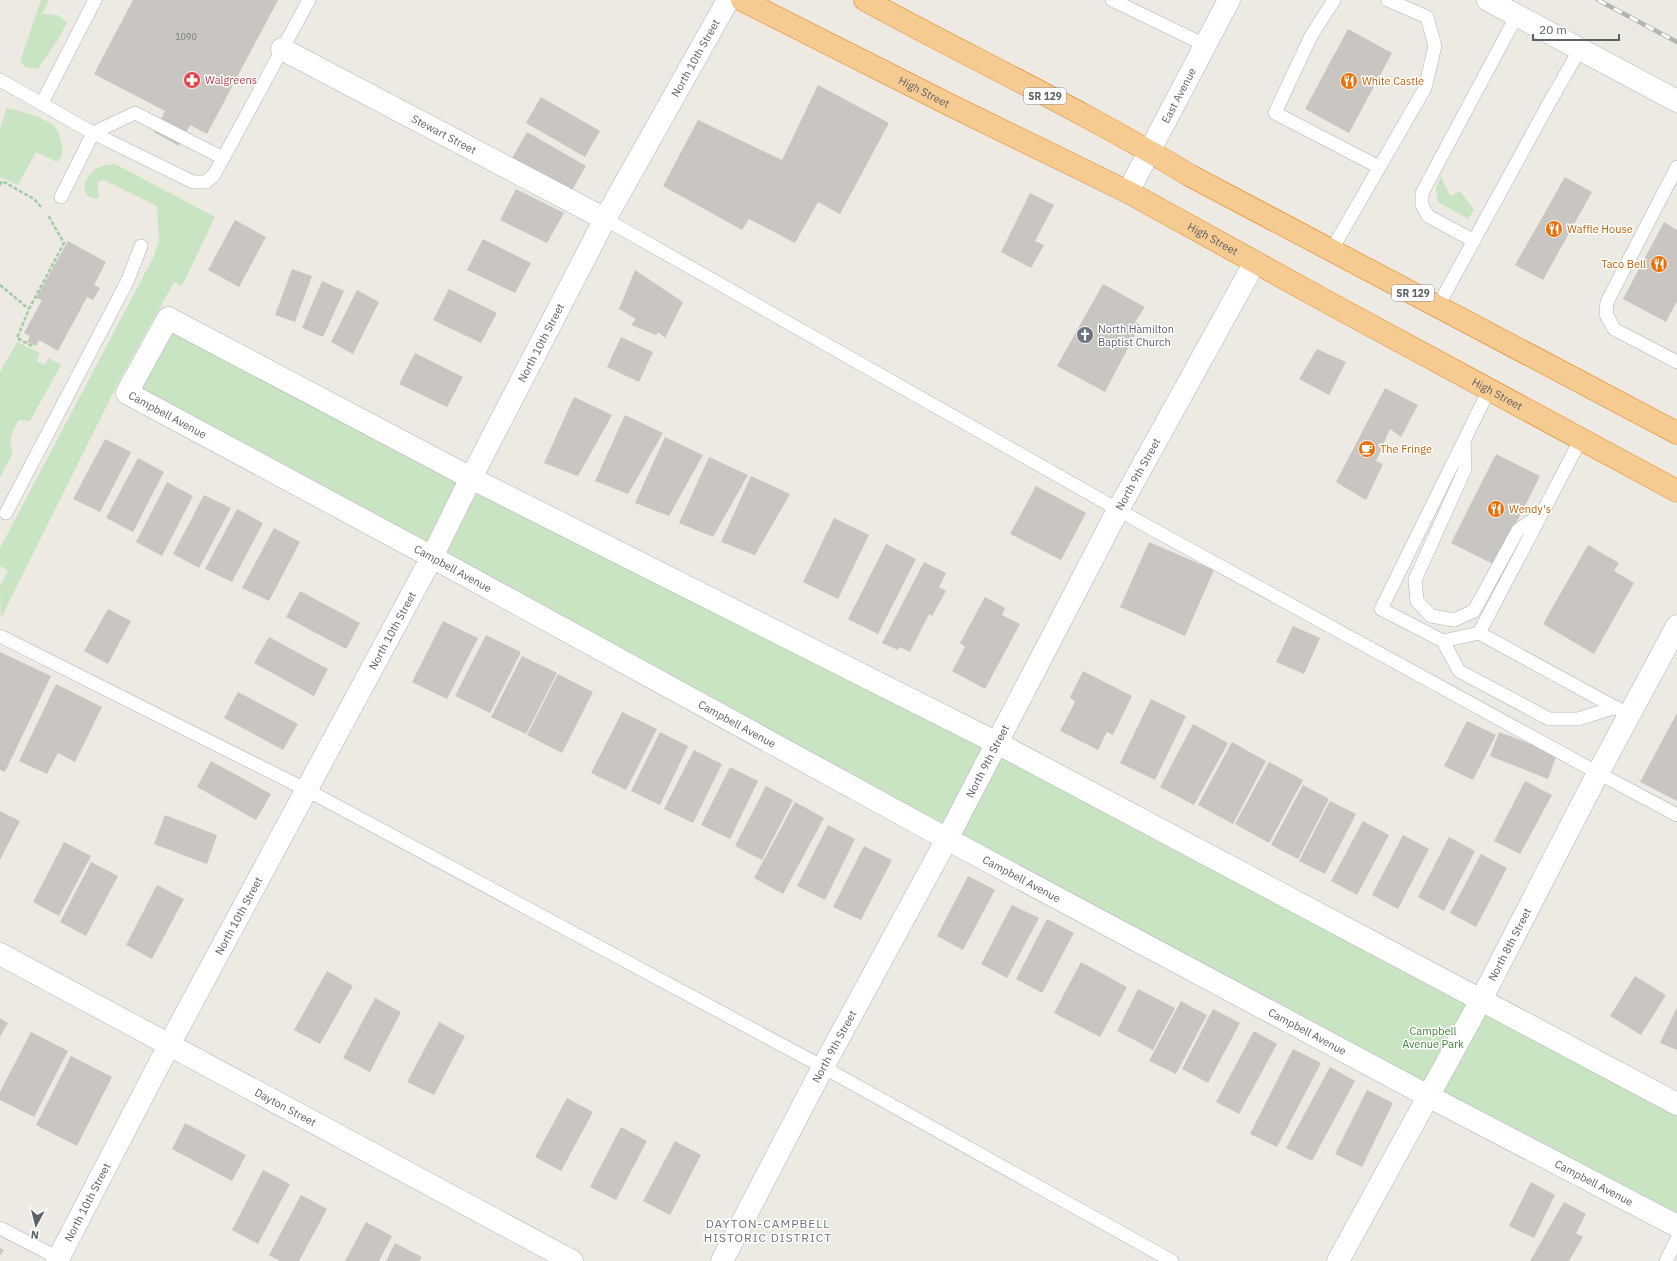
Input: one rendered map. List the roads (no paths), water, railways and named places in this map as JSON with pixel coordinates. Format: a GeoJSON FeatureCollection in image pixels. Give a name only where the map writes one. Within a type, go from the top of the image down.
{"type":"FeatureCollection","features":[{"type":"Feature","properties":{"kind":"highway","name":"High Street"},"geometry":{"type":"LineString","coordinates":[[742,0],[950,105],[1128,192],[1489,390],[1677,491]]}},
{"type":"Feature","properties":{"kind":"highway","name":"SR 129"},"geometry":{"type":"LineString","coordinates":[[865,0],[1150,151],[1189,175],[1331,251],[1677,433]]}},
{"type":"Feature","properties":{"kind":"street","name":"North 10th Street"},"geometry":{"type":"LineString","coordinates":[[57,1260],[169,1045],[432,557],[471,478],[605,219],[728,0]]}},
{"type":"Feature","properties":{"kind":"street","name":"East Avenue"},"geometry":{"type":"LineString","coordinates":[[1128,192],[1229,0]]}},
{"type":"Feature","properties":{"kind":"street"},"geometry":{"type":"LineString","coordinates":[[1488,0],[1677,101]]}},
{"type":"Feature","properties":{"kind":"street","name":"Stewart Street"},"geometry":{"type":"LineString","coordinates":[[282,49],[605,219]]}},
{"type":"Feature","properties":{"kind":"street","name":"North 9th Street"},"geometry":{"type":"LineString","coordinates":[[722,1261],[823,1067],[947,839],[1118,510],[1255,262]]}},
{"type":"Feature","properties":{"kind":"street","name":"Campbell Avenue"},"geometry":{"type":"LineString","coordinates":[[1677,1104],[997,743],[471,478],[168,318],[127,393],[432,557],[947,839],[1428,1096],[1677,1226]]}},
{"type":"Feature","properties":{"kind":"street","name":"North 8th Street"},"geometry":{"type":"LineString","coordinates":[[1338,1261],[1481,1000],[1598,773],[1622,711],[1677,626]]}},
{"type":"Feature","properties":{"kind":"street","name":"Dayton Street"},"geometry":{"type":"LineString","coordinates":[[0,954],[572,1261]]}},
{"type":"Feature","properties":{"kind":"lane"},"geometry":{"type":"LineString","coordinates":[[42,103],[95,0]]}},
{"type":"Feature","properties":{"kind":"lane"},"geometry":{"type":"LineString","coordinates":[[0,80],[93,133],[193,182],[206,182],[214,175],[309,0]]}},
{"type":"Feature","properties":{"kind":"lane"},"geometry":{"type":"LineString","coordinates":[[1112,0],[1206,45]]}},
{"type":"Feature","properties":{"kind":"lane"},"geometry":{"type":"LineString","coordinates":[[1334,0],[1311,36],[1275,113],[1379,168]]}},
{"type":"Feature","properties":{"kind":"lane"},"geometry":{"type":"LineString","coordinates":[[1331,251],[1425,88],[1435,46],[1427,17],[1388,0]]}},
{"type":"Feature","properties":{"kind":"lane"},"geometry":{"type":"LineString","coordinates":[[1474,241],[1428,216],[1422,205],[1422,193],[1517,15]]}},
{"type":"Feature","properties":{"kind":"lane"},"geometry":{"type":"LineString","coordinates":[[1438,306],[1580,49]]}},
{"type":"Feature","properties":{"kind":"lane"},"geometry":{"type":"LineString","coordinates":[[61,196],[93,133],[135,113],[223,158]]}},
{"type":"Feature","properties":{"kind":"lane"},"geometry":{"type":"LineString","coordinates":[[1677,167],[1608,302],[1606,314],[1614,330],[1677,362]]}},
{"type":"Feature","properties":{"kind":"lane"},"geometry":{"type":"LineString","coordinates":[[605,219],[1118,510],[1677,815]]}},
{"type":"Feature","properties":{"kind":"lane"},"geometry":{"type":"LineString","coordinates":[[6,513],[127,282],[141,246]]}},
{"type":"Feature","properties":{"kind":"lane"},"geometry":{"type":"LineString","coordinates":[[1489,390],[1381,609],[1443,641],[1459,671],[1549,719],[1578,719],[1622,711]]}},
{"type":"Feature","properties":{"kind":"lane"},"geometry":{"type":"LineString","coordinates":[[1479,633],[1581,440]]}},
{"type":"Feature","properties":{"kind":"lane"},"geometry":{"type":"LineString","coordinates":[[1464,441],[1464,469],[1415,580],[1417,601],[1431,616],[1454,620],[1474,611],[1518,530],[1543,512]]}},
{"type":"Feature","properties":{"kind":"lane"},"geometry":{"type":"LineString","coordinates":[[1443,641],[1479,633],[1622,711]]}},
{"type":"Feature","properties":{"kind":"lane"},"geometry":{"type":"LineString","coordinates":[[0,636],[307,790],[823,1067],[1172,1261]]}},
{"type":"Feature","properties":{"kind":"lane"},"geometry":{"type":"LineString","coordinates":[[0,1228],[57,1260]]}},
{"type":"Feature","properties":{"kind":"lane"},"geometry":{"type":"LineString","coordinates":[[1666,1261],[1677,1240]]}},
{"type":"Feature","properties":{"kind":"railway"},"geometry":{"type":"LineString","coordinates":[[1598,0],[1677,42]]}},
{"type":"Feature","properties":{"kind":"place","name":"Walgreens"},"geometry":{"type":"Point","coordinates":[192,80]}},
{"type":"Feature","properties":{"kind":"place","name":"White Castle"},"geometry":{"type":"Point","coordinates":[1349,81]}},
{"type":"Feature","properties":{"kind":"place","name":"Waffle House"},"geometry":{"type":"Point","coordinates":[1554,229]}},
{"type":"Feature","properties":{"kind":"place","name":"Taco Bell"},"geometry":{"type":"Point","coordinates":[1659,264]}},
{"type":"Feature","properties":{"kind":"place","name":"North Hamilton Baptist Church"},"geometry":{"type":"Point","coordinates":[1085,335]}},
{"type":"Feature","properties":{"kind":"place","name":"The Fringe"},"geometry":{"type":"Point","coordinates":[1367,449]}},
{"type":"Feature","properties":{"kind":"place","name":"Wendy's"},"geometry":{"type":"Point","coordinates":[1496,509]}},
{"type":"Feature","properties":{"kind":"district","name":"DAYTON-CAMPBELL HISTORIC DISTRICT"},"geometry":{"type":"Point","coordinates":[768,1231]}},
{"type":"Feature","properties":{"kind":"park label","name":"Campbell Avenue Park"},"geometry":{"type":"Point","coordinates":[1433,1037]}}]}
